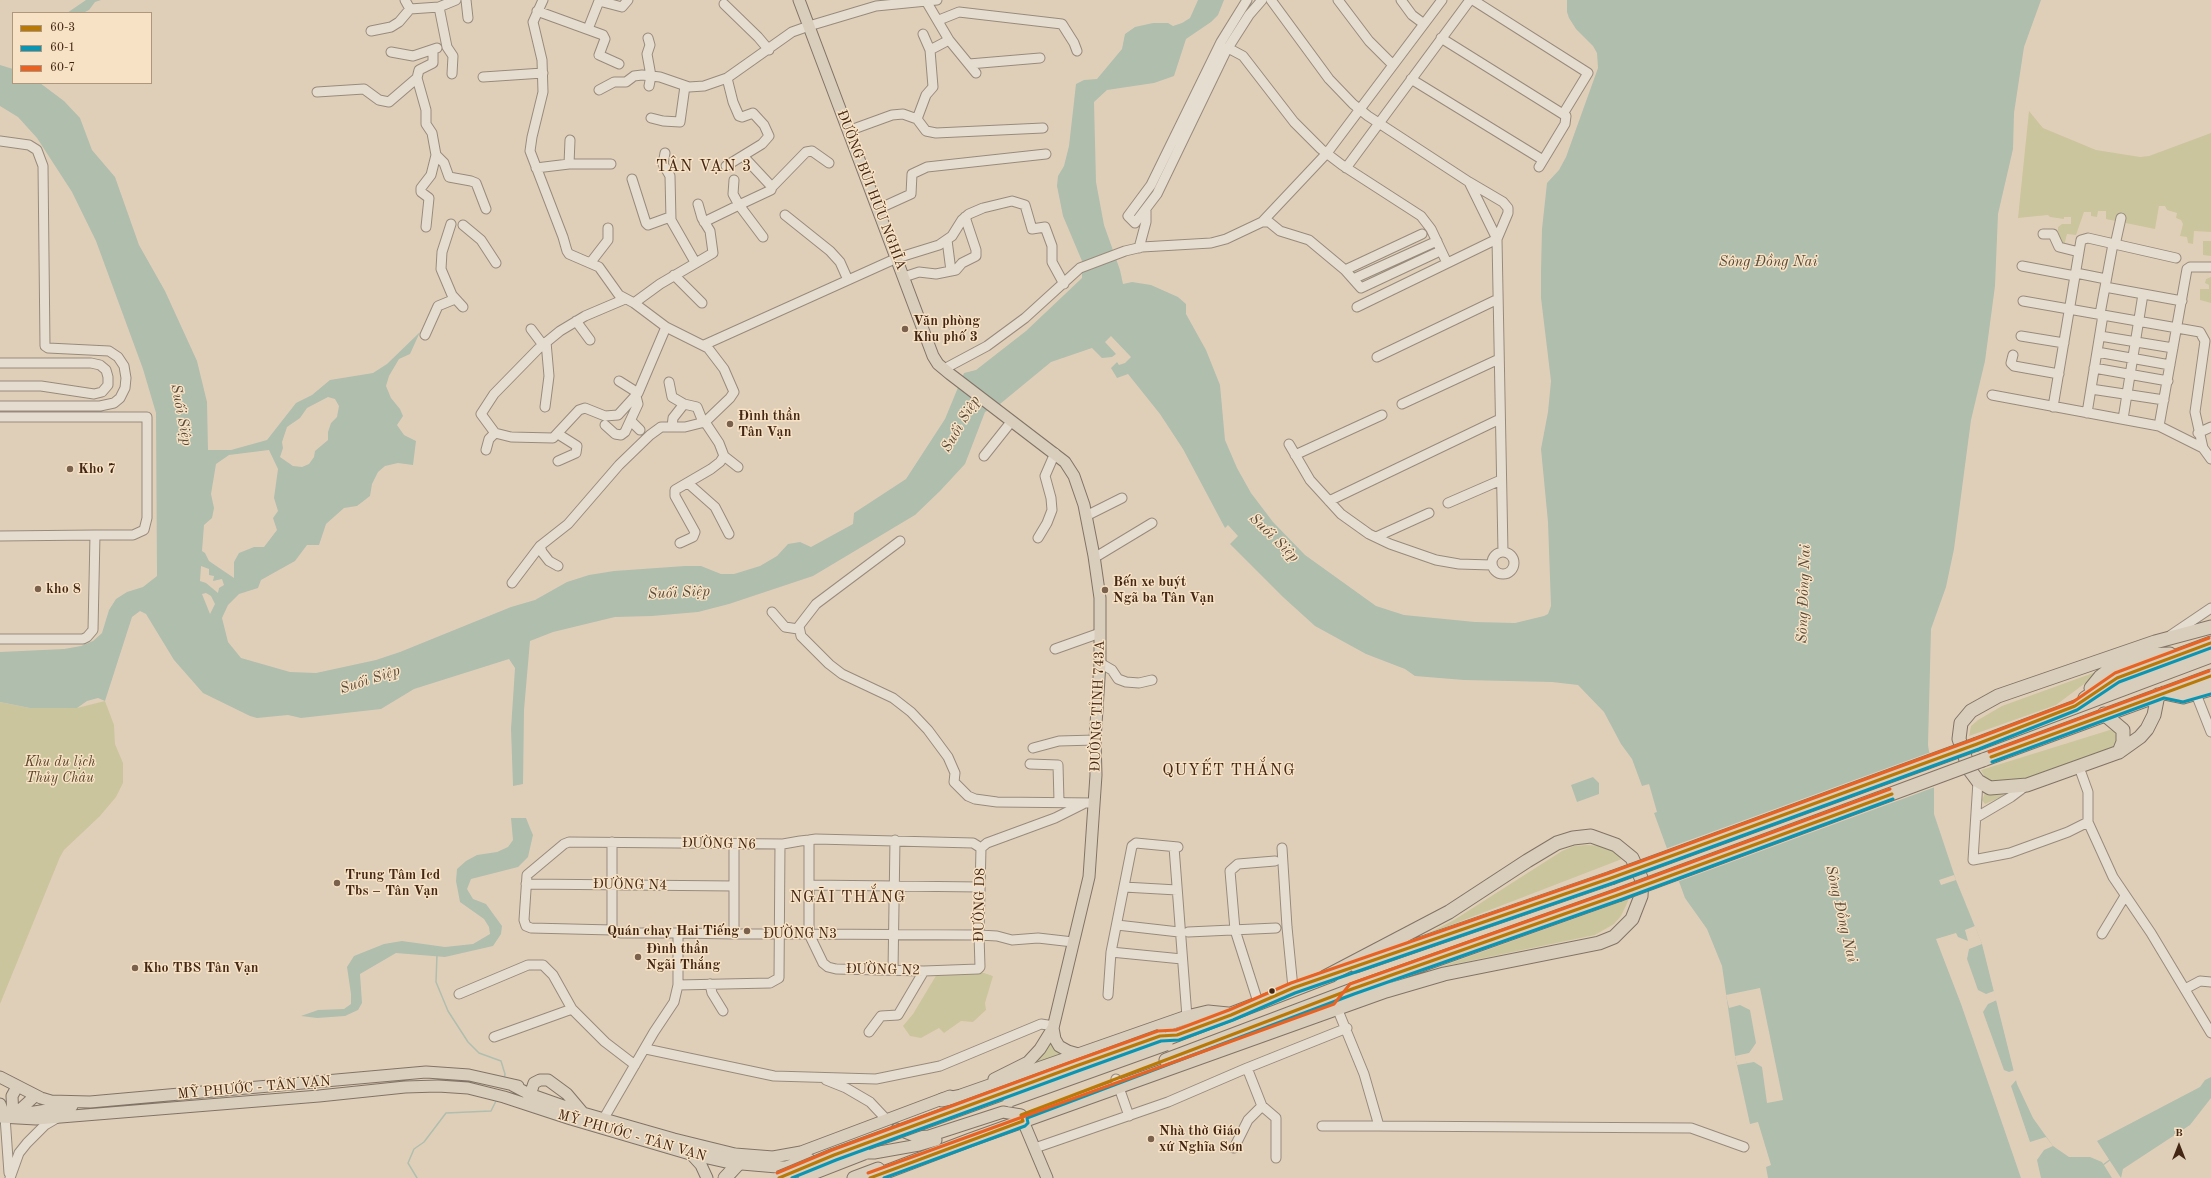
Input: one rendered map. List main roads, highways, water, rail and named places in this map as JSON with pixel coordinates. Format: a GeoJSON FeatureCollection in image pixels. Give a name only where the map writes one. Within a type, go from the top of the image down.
{"type":"FeatureCollection","features":[{"type":"Feature","properties":{"kind":"highway"},"geometry":{"type":"LineString","coordinates":[[2161,694],[2154,715],[2147,729],[2140,738],[2119,752],[2027,785],[1990,788],[1978,781],[1969,769],[1959,739],[1961,722],[1971,711],[1998,696],[2166,639],[2211,627]]}},
{"type":"Feature","properties":{"kind":"highway"},"geometry":{"type":"LineString","coordinates":[[2075,706],[2086,698],[2095,682],[2113,667],[2147,655],[2160,653],[2174,656],[2211,643]]}},
{"type":"Feature","properties":{"kind":"highway"},"geometry":{"type":"LineString","coordinates":[[779,1178],[834,1155],[1177,1035],[1231,1015],[1293,988],[1612,878],[2211,656]]}},
{"type":"Feature","properties":{"kind":"highway"},"geometry":{"type":"LineString","coordinates":[[860,1177],[1118,1082],[1268,1021],[1352,989],[1618,895],[2104,714],[2211,676]]}},
{"type":"Feature","properties":{"kind":"highway"},"geometry":{"type":"LineString","coordinates":[[2161,694],[2183,697],[2211,689]]}},
{"type":"Feature","properties":{"kind":"highway"},"geometry":{"type":"LineString","coordinates":[[2104,714],[2123,730],[2123,742],[2119,752]]}},
{"type":"Feature","properties":{"kind":"highway"},"geometry":{"type":"LineString","coordinates":[[1118,1082],[1337,1008],[1444,974],[1599,943],[1614,937],[1624,929],[1637,908],[1641,896],[1642,880],[1632,858],[1624,850],[1604,840],[1582,836],[1562,842],[1527,860],[1448,912],[1325,977]]}},
{"type":"Feature","properties":{"kind":"highway"},"geometry":{"type":"LineString","coordinates":[[1337,1008],[1352,989]]}},
{"type":"Feature","properties":{"kind":"highway"},"geometry":{"type":"LineString","coordinates":[[1313,1004],[1337,1008]]}},
{"type":"Feature","properties":{"kind":"highway"},"geometry":{"type":"LineString","coordinates":[[942,1100],[962,1096],[1187,1017],[1208,1012],[1231,1015]]}},
{"type":"Feature","properties":{"kind":"highway"},"geometry":{"type":"LineString","coordinates":[[790,1178],[865,1148],[1162,1040],[1227,1022],[1268,1021]]}},
{"type":"Feature","properties":{"kind":"highway"},"geometry":{"type":"LineString","coordinates":[[800,1178],[935,1125],[1162,1040]]}},
{"type":"Feature","properties":{"kind":"highway"},"geometry":{"type":"LineString","coordinates":[[725,1178],[742,1160]]}},
{"type":"Feature","properties":{"kind":"main road","name":"ĐƯỜNG BÙI HỮU NGHĨA"},"geometry":{"type":"LineString","coordinates":[[799,0],[897,258],[929,348],[938,364],[1007,419]]}},
{"type":"Feature","properties":{"kind":"main road","name":"ĐƯỜNG TỈNH 743A"},"geometry":{"type":"LineString","coordinates":[[742,1160],[785,1156],[942,1100],[1022,1066],[1040,1049],[1054,1027],[1089,876],[1088,804],[1095,740],[1100,663],[1100,598],[1086,516],[1074,476],[1065,462],[1007,419]]}},
{"type":"Feature","properties":{"kind":"main road"},"geometry":{"type":"LineString","coordinates":[[1054,1027],[1054,1039],[1059,1046],[1068,1051],[1082,1054]]}},
{"type":"Feature","properties":{"kind":"main road","name":"MỸ PHƯỚC - TÂN VẠN"},"geometry":{"type":"LineString","coordinates":[[0,1077],[35,1096],[51,1101],[90,1102],[426,1072],[469,1075],[512,1085],[571,1119],[690,1154],[742,1160]]}},
{"type":"Feature","properties":{"kind":"main road","name":"MỸ PHƯỚC - TÂN VẠN"},"geometry":{"type":"LineString","coordinates":[[529,1095],[540,1080],[548,1080],[555,1084],[580,1109]]}},
{"type":"Feature","properties":{"kind":"main road","name":"MỸ PHƯỚC - TÂN VẠN"},"geometry":{"type":"LineString","coordinates":[[6,1117],[36,1119],[405,1087],[453,1086],[504,1097],[529,1095],[580,1109],[604,1118],[742,1160]]}},
{"type":"Feature","properties":{"kind":"main road"},"geometry":{"type":"LineString","coordinates":[[6,1117],[12,1096],[17,1087]]}},
{"type":"Feature","properties":{"kind":"main road"},"geometry":{"type":"LineString","coordinates":[[6,1117],[35,1096]]}},
{"type":"Feature","properties":{"kind":"main road"},"geometry":{"type":"LineString","coordinates":[[6,1117],[28,1109],[51,1106],[64,1107],[90,1102]]}},
{"type":"Feature","properties":{"kind":"main road"},"geometry":{"type":"LineString","coordinates":[[0,1104],[6,1117]]}},
{"type":"Feature","properties":{"kind":"main road"},"geometry":{"type":"LineString","coordinates":[[807,1160],[889,1129],[897,1129],[917,1136],[929,1136],[1002,1112],[1022,1118],[1047,1178]]}},
{"type":"Feature","properties":{"kind":"main road"},"geometry":{"type":"LineString","coordinates":[[742,1160],[777,1167],[832,1154],[874,1153],[919,1145],[948,1136],[958,1127]]}},
{"type":"Feature","properties":{"kind":"main road"},"geometry":{"type":"LineString","coordinates":[[690,1154],[701,1165],[707,1178]]}},
{"type":"Feature","properties":{"kind":"water"},"geometry":{"type":"Polygon","coordinates":[[[86,0],[101,0],[95,2],[89,10],[85,12],[68,12],[86,0]]]}},
{"type":"Feature","properties":{"kind":"water","name":"Sông Đồng Nai"},"geometry":{"type":"Polygon","coordinates":[[[1198,0],[1224,0],[1218,15],[1211,22],[1186,39],[1174,76],[1154,83],[1107,90],[1094,102],[1096,182],[1104,225],[1120,270],[1123,284],[1132,282],[1151,285],[1178,297],[1186,304],[1186,314],[1206,350],[1220,385],[1225,440],[1237,468],[1251,493],[1273,522],[1305,555],[1376,606],[1404,615],[1475,622],[1515,623],[1544,616],[1548,614],[1551,606],[1548,522],[1541,449],[1548,412],[1551,381],[1541,298],[1542,229],[1547,183],[1559,170],[1566,157],[1598,68],[1597,53],[1593,46],[1576,29],[1569,18],[1567,12],[1567,0],[2041,0],[2024,47],[2014,113],[2013,149],[1998,214],[1995,286],[1985,361],[1971,420],[1954,549],[1946,587],[1931,629],[1928,745],[1934,782],[1934,814],[1956,880],[1982,944],[2017,1084],[2033,1118],[2053,1146],[2069,1157],[2090,1157],[2102,1162],[2112,1178],[1768,1178],[1766,1167],[1771,1165],[1758,1122],[1750,1124],[1735,1056],[1722,966],[1707,929],[1685,898],[1654,813],[1657,812],[1649,784],[1642,786],[1632,759],[1621,744],[1604,712],[1578,685],[1552,682],[1464,680],[1415,676],[1405,669],[1366,654],[1315,626],[1283,597],[1230,544],[1238,536],[1228,525],[1225,528],[1183,449],[1160,414],[1128,374],[1117,378],[1111,368],[1117,362],[1119,365],[1125,363],[1131,357],[1111,336],[1105,342],[1116,354],[1112,357],[1102,358],[1092,348],[1051,362],[1000,404],[985,412],[965,464],[915,515],[813,576],[729,604],[698,612],[652,616],[615,617],[553,632],[530,641],[524,710],[523,784],[513,786],[511,729],[515,668],[509,659],[414,689],[381,709],[301,718],[288,715],[257,718],[203,693],[174,660],[146,614],[140,611],[132,617],[105,701],[98,698],[87,701],[77,708],[30,708],[0,702],[0,652],[64,649],[81,646],[93,641],[102,633],[109,610],[116,599],[127,592],[143,587],[157,576],[156,413],[143,369],[96,241],[72,192],[37,138],[18,117],[0,106],[0,65],[12,69],[12,84],[41,84],[64,101],[80,118],[92,150],[115,177],[139,245],[165,291],[197,361],[207,402],[208,450],[231,450],[267,440],[296,403],[312,395],[330,380],[373,373],[387,364],[420,332],[410,354],[399,359],[389,376],[386,386],[391,398],[400,409],[403,416],[397,425],[404,435],[416,441],[413,465],[398,463],[385,466],[378,472],[372,484],[370,496],[357,506],[344,508],[326,524],[319,545],[307,545],[295,561],[261,580],[258,588],[239,594],[228,605],[222,618],[228,642],[241,658],[290,672],[316,673],[376,660],[400,652],[511,607],[535,600],[567,582],[589,575],[614,571],[685,566],[701,566],[721,574],[734,574],[760,566],[777,556],[788,544],[800,542],[811,547],[853,524],[854,513],[906,479],[945,419],[964,373],[976,370],[1026,331],[1082,278],[1082,261],[1063,216],[1057,186],[1058,176],[1064,166],[1069,146],[1076,84],[1084,80],[1097,79],[1122,49],[1125,34],[1135,27],[1153,23],[1168,23],[1173,26],[1190,18],[1198,0]],[[328,397],[307,408],[300,418],[287,427],[282,442],[283,448],[280,457],[293,466],[302,467],[309,464],[314,457],[315,451],[328,440],[328,432],[331,423],[337,417],[339,406],[335,399],[328,397]],[[269,450],[229,455],[216,464],[211,494],[214,508],[212,518],[204,525],[202,551],[205,553],[209,561],[234,578],[234,562],[239,553],[254,547],[264,547],[277,530],[273,518],[278,511],[274,498],[278,469],[269,450]],[[201,566],[200,581],[206,583],[218,593],[219,588],[224,585],[222,579],[213,581],[214,576],[209,575],[209,569],[201,566]],[[206,593],[202,594],[210,614],[215,604],[211,596],[206,593]]]}},
{"type":"Feature","properties":{"kind":"water"},"geometry":{"type":"Polygon","coordinates":[[[1593,777],[1599,783],[1599,794],[1577,802],[1571,785],[1593,777]]]}},
{"type":"Feature","properties":{"kind":"water"},"geometry":{"type":"Polygon","coordinates":[[[511,818],[526,818],[533,835],[528,857],[518,867],[471,879],[467,889],[473,899],[486,904],[502,926],[501,934],[493,946],[445,957],[396,953],[360,974],[362,1003],[358,1010],[345,1016],[317,1018],[301,1016],[318,1010],[344,1009],[351,1004],[347,967],[354,956],[384,944],[402,941],[445,947],[473,944],[490,934],[489,927],[484,919],[460,902],[456,881],[457,869],[466,861],[477,855],[497,852],[508,847],[513,840],[511,818]]]}},
{"type":"Feature","properties":{"kind":"water"},"geometry":{"type":"Polygon","coordinates":[[[2211,1077],[2211,1098],[2190,1125],[2123,1169],[2121,1178],[2097,1141],[2200,1087],[2205,1080],[2211,1077]]]}},
{"type":"Feature","properties":{"kind":"waterway"},"geometry":{"type":"LineString","coordinates":[[437,954],[436,982],[448,1011],[468,1042],[479,1053],[501,1061],[505,1074],[504,1079]]}},
{"type":"Feature","properties":{"kind":"waterway"},"geometry":{"type":"LineString","coordinates":[[417,1178],[408,1163],[414,1149],[424,1142],[446,1113],[491,1111],[497,1099]]}},
{"type":"Feature","properties":{"kind":"waterway"},"geometry":{"type":"LineString","coordinates":[[2103,1165],[2111,1159]]}},
{"type":"Feature","properties":{"kind":"place","name":"Văn phòng Khu phố 3"},"geometry":{"type":"Point","coordinates":[905,329]}},
{"type":"Feature","properties":{"kind":"place","name":"Đình thần Tân Vạn"},"geometry":{"type":"Point","coordinates":[730,424]}},
{"type":"Feature","properties":{"kind":"place","name":"Kho 7"},"geometry":{"type":"Point","coordinates":[70,469]}},
{"type":"Feature","properties":{"kind":"place","name":"kho 8"},"geometry":{"type":"Point","coordinates":[38,589]}},
{"type":"Feature","properties":{"kind":"place","name":"Bến xe buýt Ngã ba Tân Vạn"},"geometry":{"type":"Point","coordinates":[1105,590]}},
{"type":"Feature","properties":{"kind":"place","name":"Trung Tâm Icd Tbs – Tân Vạn"},"geometry":{"type":"Point","coordinates":[337,883]}},
{"type":"Feature","properties":{"kind":"place","name":"Quán chay Hai Tiếng"},"geometry":{"type":"Point","coordinates":[747,931]}},
{"type":"Feature","properties":{"kind":"place","name":"Đình thần Ngãi Thắng"},"geometry":{"type":"Point","coordinates":[638,957]}},
{"type":"Feature","properties":{"kind":"place","name":"Kho TBS Tân Vạn"},"geometry":{"type":"Point","coordinates":[135,968]}},
{"type":"Feature","properties":{"kind":"place","name":"Nhà thờ Giáo xứ Nghĩa Sơn"},"geometry":{"type":"Point","coordinates":[1151,1139]}},
{"type":"Feature","properties":{"kind":"district","name":"TÂN VẠN 3"},"geometry":{"type":"Point","coordinates":[704,167]}},
{"type":"Feature","properties":{"kind":"district","name":"QUYẾT THẮNG"},"geometry":{"type":"Point","coordinates":[1229,771]}},
{"type":"Feature","properties":{"kind":"district","name":"NGÃI THẮNG"},"geometry":{"type":"Point","coordinates":[848,898]}},
{"type":"Feature","properties":{"kind":"water label","name":"Suối Siệp"},"geometry":{"type":"Point","coordinates":[181,415]}},
{"type":"Feature","properties":{"kind":"water label","name":"Suối Siệp"},"geometry":{"type":"Point","coordinates":[961,424]}},
{"type":"Feature","properties":{"kind":"water label","name":"Suối Siệp"},"geometry":{"type":"Point","coordinates":[1274,538]}},
{"type":"Feature","properties":{"kind":"water label","name":"Suối Siệp"},"geometry":{"type":"Point","coordinates":[679,593]}},
{"type":"Feature","properties":{"kind":"water label","name":"Suối Siệp"},"geometry":{"type":"Point","coordinates":[370,680]}},
{"type":"Feature","properties":{"kind":"park label","name":"Khu du lịch Thủy Châu"},"geometry":{"type":"Point","coordinates":[60,770]}}]}
